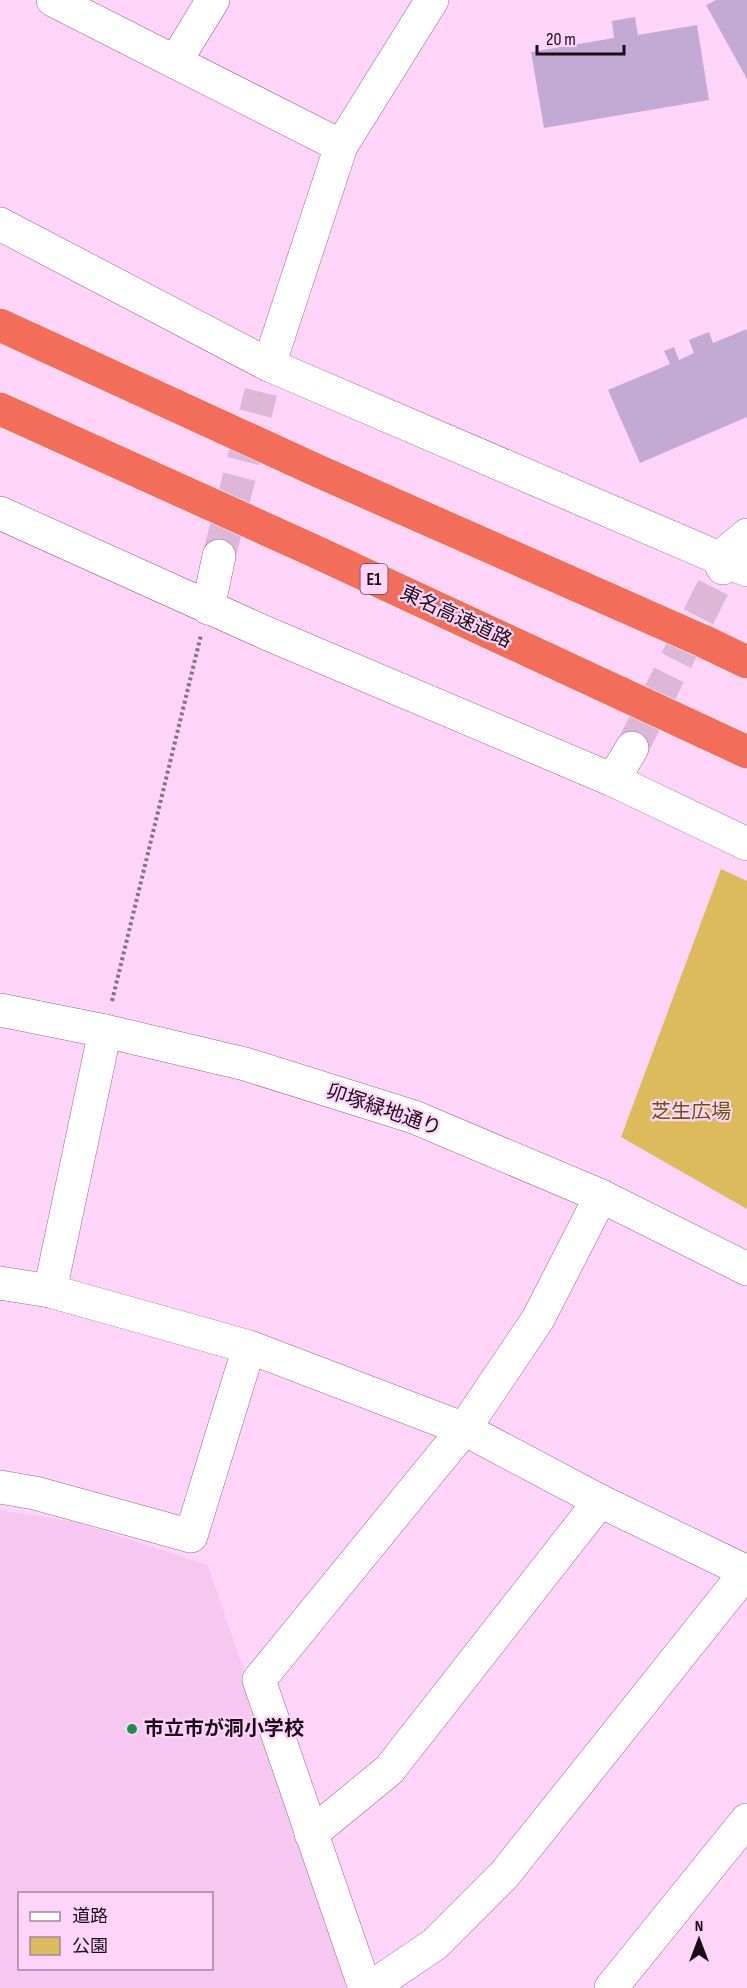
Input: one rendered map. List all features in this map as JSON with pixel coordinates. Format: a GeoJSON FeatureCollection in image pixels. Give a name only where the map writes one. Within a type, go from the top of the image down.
{"type":"FeatureCollection","features":[{"type":"Feature","properties":{"kind":"highway"},"geometry":{"type":"LineString","coordinates":[[0,325],[308,466],[747,662]]}},
{"type":"Feature","properties":{"kind":"highway","name":"東名高速道路"},"geometry":{"type":"LineString","coordinates":[[0,409],[312,550],[747,752]]}},
{"type":"Feature","properties":{"kind":"street"},"geometry":{"type":"LineString","coordinates":[[53,0],[341,146]]}},
{"type":"Feature","properties":{"kind":"street"},"geometry":{"type":"LineString","coordinates":[[175,63],[213,0]]}},
{"type":"Feature","properties":{"kind":"street"},"geometry":{"type":"LineString","coordinates":[[265,379],[341,146],[432,0]]}},
{"type":"Feature","properties":{"kind":"street"},"geometry":{"type":"LineString","coordinates":[[0,224],[265,379],[729,566],[747,535]]}},
{"type":"Feature","properties":{"kind":"street"},"geometry":{"type":"LineString","coordinates":[[0,513],[208,608],[614,780],[747,844]]}},
{"type":"Feature","properties":{"kind":"street"},"geometry":{"type":"LineString","coordinates":[[208,608],[219,556]]}},
{"type":"Feature","properties":{"kind":"street"},"geometry":{"type":"LineString","coordinates":[[614,780],[632,748]]}},
{"type":"Feature","properties":{"kind":"street","name":"卯塚緑地通り"},"geometry":{"type":"LineString","coordinates":[[0,1010],[105,1031],[246,1064],[414,1118],[601,1196],[747,1269]]}},
{"type":"Feature","properties":{"kind":"street"},"geometry":{"type":"LineString","coordinates":[[50,1291],[105,1031]]}},
{"type":"Feature","properties":{"kind":"street"},"geometry":{"type":"LineString","coordinates":[[365,1988],[259,1680],[464,1429],[538,1319],[601,1196]]}},
{"type":"Feature","properties":{"kind":"street"},"geometry":{"type":"LineString","coordinates":[[0,1283],[50,1291],[249,1347],[464,1429],[600,1501],[746,1572],[504,1875],[435,1944],[370,1988]]}},
{"type":"Feature","properties":{"kind":"street"},"geometry":{"type":"LineString","coordinates":[[0,1487],[35,1493],[191,1536],[249,1347]]}},
{"type":"Feature","properties":{"kind":"street"},"geometry":{"type":"LineString","coordinates":[[311,1834],[389,1770],[600,1501]]}},
{"type":"Feature","properties":{"kind":"street"},"geometry":{"type":"LineString","coordinates":[[611,1988],[747,1820]]}},
{"type":"Feature","properties":{"kind":"path"},"geometry":{"type":"LineString","coordinates":[[105,1031],[208,608]]}},
{"type":"Feature","properties":{"kind":"shaded area","name":"市立市が洞小学校"},"geometry":{"type":"Polygon","coordinates":[[[0,1510],[76,1522],[208,1565],[352,1988],[0,1988],[0,1510]]]}},
{"type":"Feature","properties":{"kind":"green space","name":"芝生広場"},"geometry":{"type":"Polygon","coordinates":[[[721,869],[747,881],[747,1209],[621,1137],[721,869]]]}},
{"type":"Feature","properties":{"kind":"building"},"geometry":{"type":"Polygon","coordinates":[[[716,0],[747,0],[747,79],[706,5],[716,0]]]}},
{"type":"Feature","properties":{"kind":"building"},"geometry":{"type":"Polygon","coordinates":[[[635,17],[638,35],[697,25],[709,100],[544,128],[531,52],[614,38],[612,21],[635,17]]]}},
{"type":"Feature","properties":{"kind":"building"},"geometry":{"type":"Polygon","coordinates":[[[747,329],[747,417],[640,463],[608,390],[670,364],[664,351],[674,347],[679,360],[694,353],[689,340],[709,332],[713,343],[747,329]]]}},
{"type":"Feature","properties":{"kind":"tunnel"},"geometry":{"type":"LineString","coordinates":[[219,556],[261,392]]}},
{"type":"Feature","properties":{"kind":"tunnel"},"geometry":{"type":"LineString","coordinates":[[632,748],[723,568]]}},
{"type":"Feature","properties":{"kind":"place","name":"市立市が洞小学校"},"geometry":{"type":"Point","coordinates":[132,1729]}}]}
